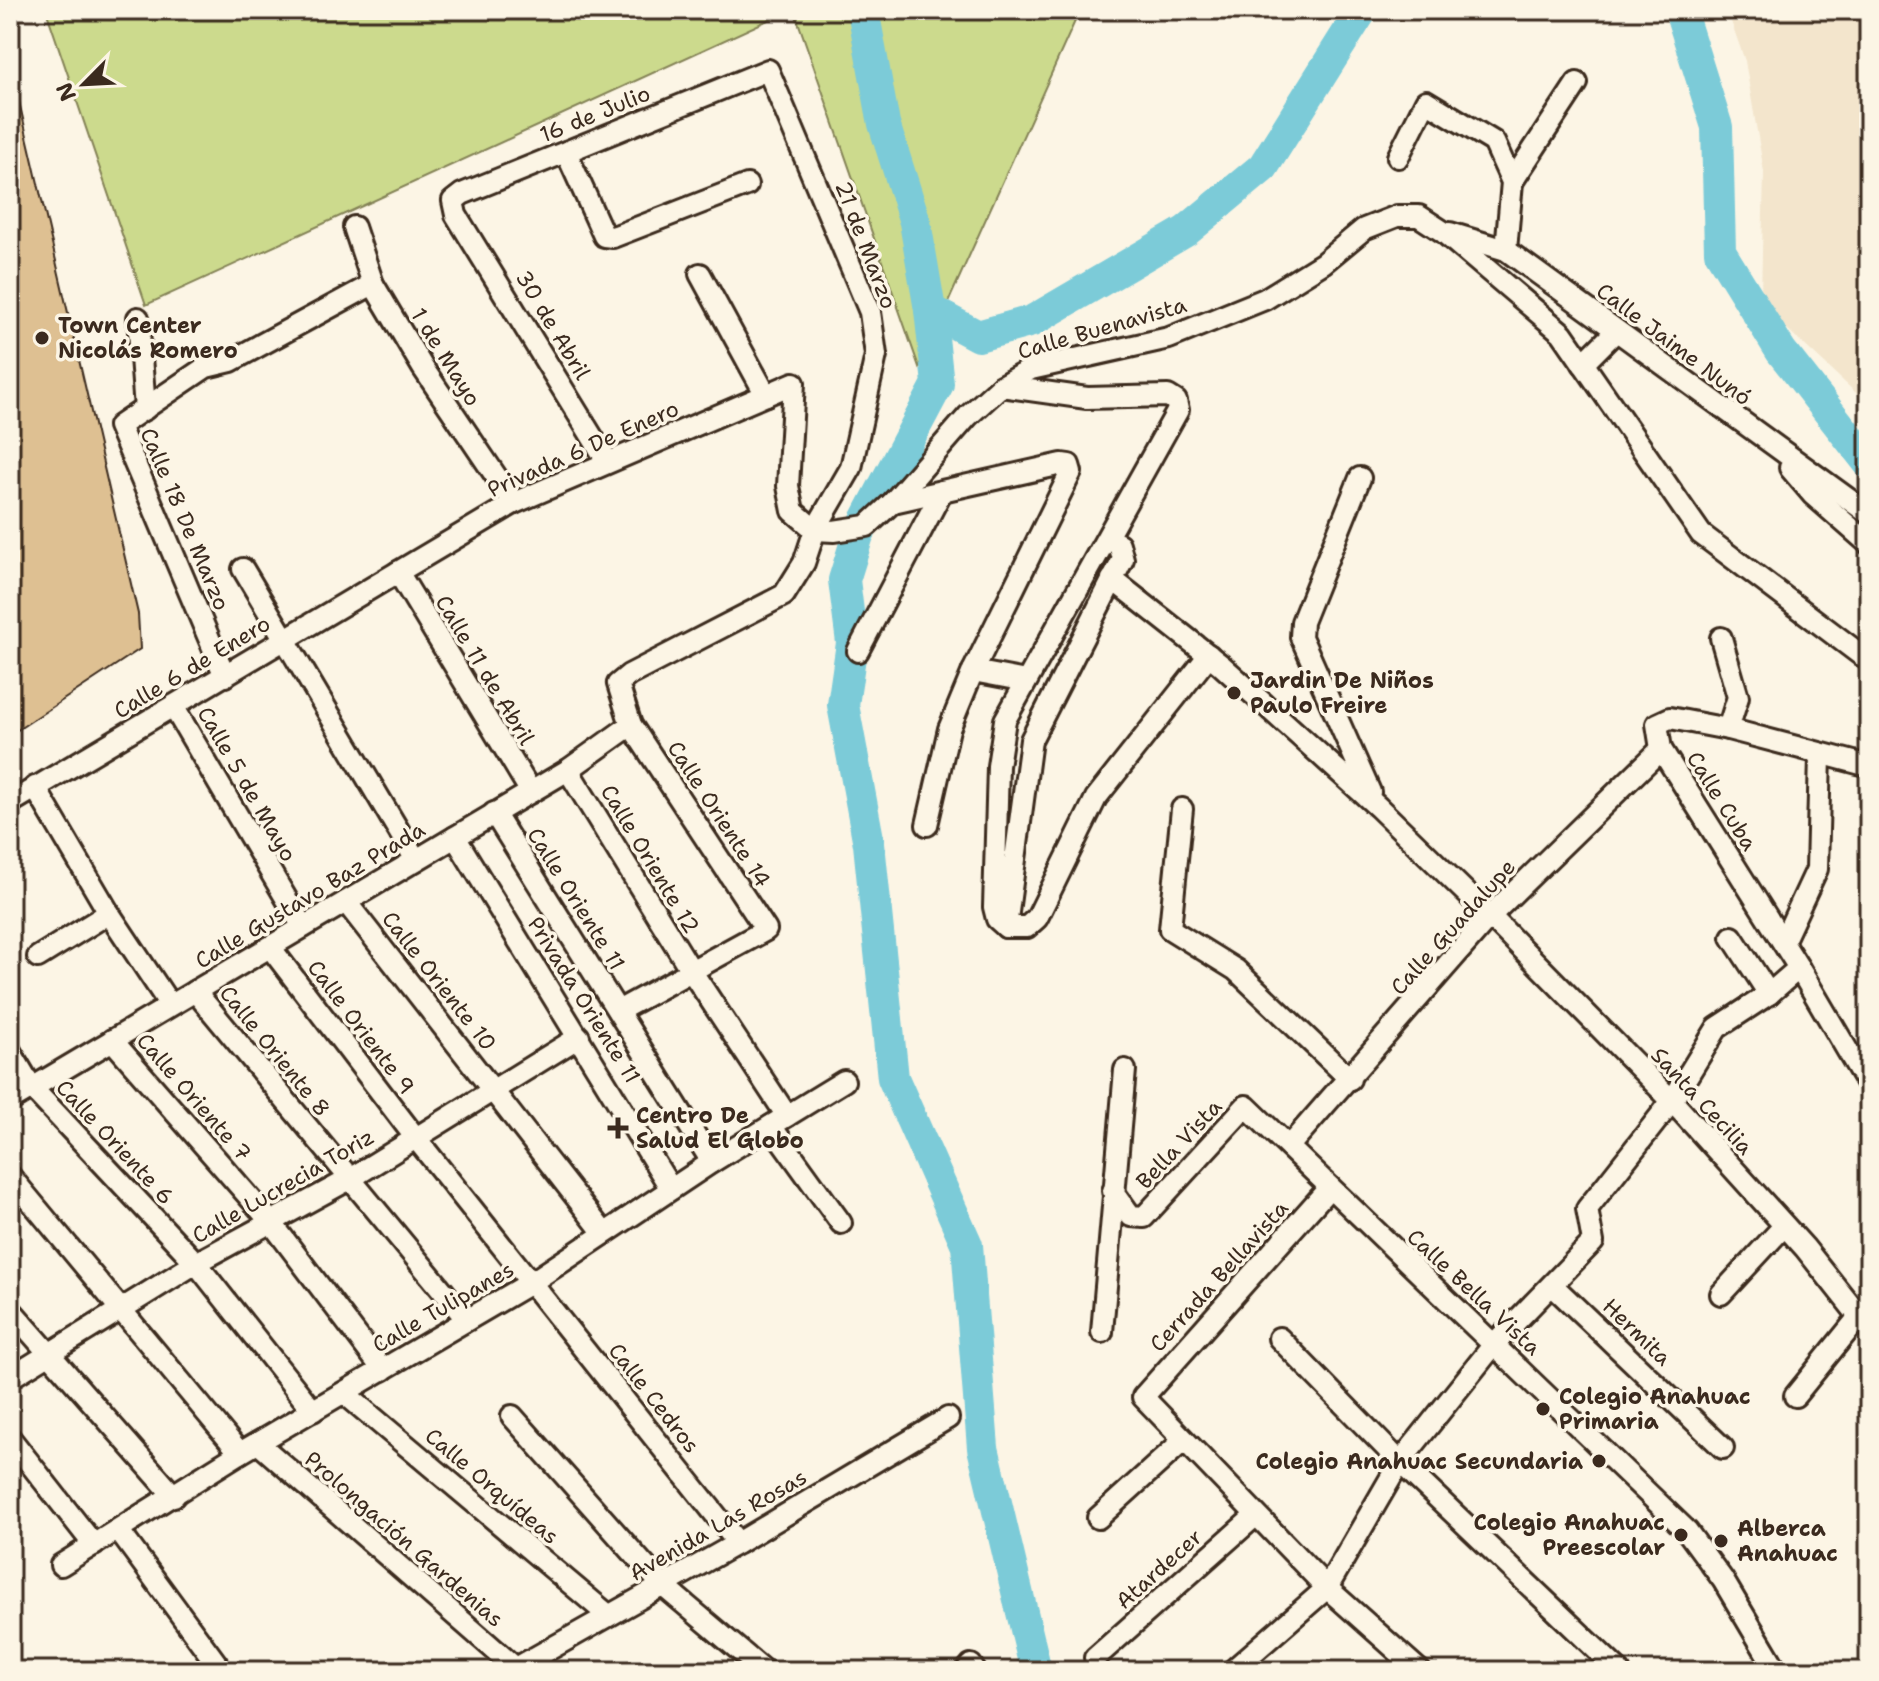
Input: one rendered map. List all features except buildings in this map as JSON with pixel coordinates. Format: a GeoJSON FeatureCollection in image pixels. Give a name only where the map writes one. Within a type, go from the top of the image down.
{"type":"FeatureCollection","features":[{"type":"Feature","properties":{"kind":"street","name":"16 de Julio"},"geometry":{"type":"LineString","coordinates":[[456,215],[453,201],[462,194],[768,70]]}},
{"type":"Feature","properties":{"kind":"street","name":"21 de Marzo"},"geometry":{"type":"LineString","coordinates":[[768,70],[870,312],[876,355],[863,425],[851,468],[815,530]]}},
{"type":"Feature","properties":{"kind":"street"},"geometry":{"type":"LineString","coordinates":[[1506,250],[1512,182],[1577,83]]}},
{"type":"Feature","properties":{"kind":"street"},"geometry":{"type":"LineString","coordinates":[[1398,157],[1426,101],[1494,142],[1512,182]]}},
{"type":"Feature","properties":{"kind":"street"},"geometry":{"type":"LineString","coordinates":[[566,152],[604,236],[613,237],[747,185]]}},
{"type":"Feature","properties":{"kind":"street","name":"30 de Abril"},"geometry":{"type":"LineString","coordinates":[[456,215],[607,461]]}},
{"type":"Feature","properties":{"kind":"street","name":"Calle Buenavista"},"geometry":{"type":"LineString","coordinates":[[815,530],[867,526],[893,502],[939,447],[1001,386],[1031,369],[1169,338],[1265,299],[1323,263],[1364,229],[1397,216],[1419,216],[1442,231],[1562,333],[1701,534],[1869,661]]}},
{"type":"Feature","properties":{"kind":"street","name":"1 de Mayo"},"geometry":{"type":"LineString","coordinates":[[354,227],[373,284],[423,368],[514,503]]}},
{"type":"Feature","properties":{"kind":"street","name":"Calle Jaime Nunó"},"geometry":{"type":"LineString","coordinates":[[1442,231],[1506,250],[1772,447],[1869,514]]}},
{"type":"Feature","properties":{"kind":"street"},"geometry":{"type":"LineString","coordinates":[[700,274],[766,395]]}},
{"type":"Feature","properties":{"kind":"street"},"geometry":{"type":"LineString","coordinates":[[145,409],[206,367],[231,361],[373,284]]}},
{"type":"Feature","properties":{"kind":"street"},"geometry":{"type":"LineString","coordinates":[[138,318],[145,409]]}},
{"type":"Feature","properties":{"kind":"street"},"geometry":{"type":"LineString","coordinates":[[1583,364],[1616,331]]}},
{"type":"Feature","properties":{"kind":"street","name":"Privada 6 De Enero"},"geometry":{"type":"LineString","coordinates":[[398,572],[514,503],[794,383],[788,486],[793,511],[815,530]]}},
{"type":"Feature","properties":{"kind":"street"},"geometry":{"type":"LineString","coordinates":[[1001,386],[1087,398],[1168,396],[1176,401],[1178,410],[1005,720],[999,755],[994,907],[997,919],[1006,927],[1027,927],[1037,918],[1096,798],[1215,660]]}},
{"type":"Feature","properties":{"kind":"street","name":"Calle 18 De Marzo"},"geometry":{"type":"LineString","coordinates":[[145,409],[119,426],[225,676]]}},
{"type":"Feature","properties":{"kind":"street"},"geometry":{"type":"LineString","coordinates":[[1772,447],[1813,495],[1869,544]]}},
{"type":"Feature","properties":{"kind":"street"},"geometry":{"type":"LineString","coordinates":[[893,502],[1062,464],[1069,465],[1071,472],[973,671],[949,729],[927,825]]}},
{"type":"Feature","properties":{"kind":"street"},"geometry":{"type":"LineString","coordinates":[[1360,478],[1302,622],[1301,637],[1357,767],[1378,807]]}},
{"type":"Feature","properties":{"kind":"street"},"geometry":{"type":"LineString","coordinates":[[858,651],[942,491]]}},
{"type":"Feature","properties":{"kind":"street","name":"Calle Oriente 14"},"geometry":{"type":"LineString","coordinates":[[692,972],[766,930],[631,725],[618,684],[629,675],[784,595],[804,563],[815,530]]}},
{"type":"Feature","properties":{"kind":"street"},"geometry":{"type":"LineString","coordinates":[[1006,927],[1031,740],[1123,559],[1119,544],[1107,539]]}},
{"type":"Feature","properties":{"kind":"street"},"geometry":{"type":"LineString","coordinates":[[243,569],[416,860]]}},
{"type":"Feature","properties":{"kind":"street","name":"Calle 6 de Enero"},"geometry":{"type":"LineString","coordinates":[[10,803],[398,572]]}},
{"type":"Feature","properties":{"kind":"street","name":"Calle 11 de Abril"},"geometry":{"type":"LineString","coordinates":[[398,572],[531,792]]}},
{"type":"Feature","properties":{"kind":"street","name":"Santa Cecilia"},"geometry":{"type":"LineString","coordinates":[[1112,579],[1215,660],[1378,807],[1490,916],[1672,1101],[1784,1226],[1863,1324]]}},
{"type":"Feature","properties":{"kind":"street"},"geometry":{"type":"LineString","coordinates":[[1721,638],[1738,697],[1728,729]]}},
{"type":"Feature","properties":{"kind":"street"},"geometry":{"type":"LineString","coordinates":[[973,671],[1026,681]]}},
{"type":"Feature","properties":{"kind":"street","name":"Calle 5 de Mayo"},"geometry":{"type":"LineString","coordinates":[[173,706],[303,927]]}},
{"type":"Feature","properties":{"kind":"street","name":"Calle Cuba"},"geometry":{"type":"LineString","coordinates":[[1869,766],[1820,756],[1728,729],[1670,718],[1657,724],[1661,749],[1783,942],[1869,1087]]}},
{"type":"Feature","properties":{"kind":"street","name":"Calle Gustavo Baz Prada"},"geometry":{"type":"LineString","coordinates":[[10,1101],[568,770],[631,725]]}},
{"type":"Feature","properties":{"kind":"street","name":"Calle Guadalupe"},"geometry":{"type":"LineString","coordinates":[[1289,1146],[1490,916],[1661,749]]}},
{"type":"Feature","properties":{"kind":"street"},"geometry":{"type":"LineString","coordinates":[[1783,942],[1817,869],[1820,756]]}},
{"type":"Feature","properties":{"kind":"street","name":"Calle Oriente 12"},"geometry":{"type":"LineString","coordinates":[[568,770],[841,1223]]}},
{"type":"Feature","properties":{"kind":"street"},"geometry":{"type":"LineString","coordinates":[[35,787],[109,913],[170,1005]]}},
{"type":"Feature","properties":{"kind":"street"},"geometry":{"type":"LineString","coordinates":[[1182,809],[1170,929],[1236,970],[1350,1079]]}},
{"type":"Feature","properties":{"kind":"street","name":"Calle Oriente 11"},"geometry":{"type":"LineString","coordinates":[[494,813],[712,1162]]}},
{"type":"Feature","properties":{"kind":"street","name":"Privada Oriente 11"},"geometry":{"type":"LineString","coordinates":[[455,837],[671,1189]]}},
{"type":"Feature","properties":{"kind":"street","name":"Calle Oriente 10"},"geometry":{"type":"LineString","coordinates":[[346,902],[604,1233]]}},
{"type":"Feature","properties":{"kind":"street"},"geometry":{"type":"LineString","coordinates":[[38,957],[109,913]]}},
{"type":"Feature","properties":{"kind":"street"},"geometry":{"type":"LineString","coordinates":[[1732,937],[1769,994]]}},
{"type":"Feature","properties":{"kind":"street","name":"Calle Oriente 9"},"geometry":{"type":"LineString","coordinates":[[270,947],[415,1137],[532,1282]]}},
{"type":"Feature","properties":{"kind":"street"},"geometry":{"type":"LineString","coordinates":[[1232,1671],[1327,1588],[1400,1462],[1495,1343],[1593,1242],[1587,1209],[1672,1101],[1717,1028],[1769,994],[1799,968]]}},
{"type":"Feature","properties":{"kind":"street"},"geometry":{"type":"LineString","coordinates":[[618,1011],[692,972]]}},
{"type":"Feature","properties":{"kind":"street","name":"Calle Oriente 8"},"geometry":{"type":"LineString","coordinates":[[195,991],[348,1180],[467,1320]]}},
{"type":"Feature","properties":{"kind":"street","name":"Calle Lucrecia Toriz"},"geometry":{"type":"LineString","coordinates":[[10,1378],[196,1263],[348,1180],[579,1037]]}},
{"type":"Feature","properties":{"kind":"street","name":"Calle Oriente 7"},"geometry":{"type":"LineString","coordinates":[[112,1040],[271,1222],[383,1370]]}},
{"type":"Feature","properties":{"kind":"street","name":"Calle Oriente 6"},"geometry":{"type":"LineString","coordinates":[[10,1051],[32,1088],[196,1263],[313,1411]]}},
{"type":"Feature","properties":{"kind":"street"},"geometry":{"type":"LineString","coordinates":[[1102,1332],[1125,1070]]}},
{"type":"Feature","properties":{"kind":"street","name":"Calle Tulipanes"},"geometry":{"type":"LineString","coordinates":[[61,1565],[249,1448],[532,1282],[712,1162],[844,1081]]}},
{"type":"Feature","properties":{"kind":"street","name":"Bella Vista"},"geometry":{"type":"LineString","coordinates":[[1113,1191],[1131,1216],[1144,1217],[1246,1106]]}},
{"type":"Feature","properties":{"kind":"street","name":"Calle Bella Vista"},"geometry":{"type":"LineString","coordinates":[[1246,1106],[1687,1531],[1723,1580],[1771,1667]]}},
{"type":"Feature","properties":{"kind":"street","name":"Prolongación Gardenias"},"geometry":{"type":"LineString","coordinates":[[10,1176],[121,1309],[249,1448],[515,1670]]}},
{"type":"Feature","properties":{"kind":"street","name":"Cerrada Bellavista"},"geometry":{"type":"LineString","coordinates":[[1184,1440],[1143,1397],[1329,1188]]}},
{"type":"Feature","properties":{"kind":"street"},"geometry":{"type":"LineString","coordinates":[[1721,1294],[1784,1226]]}},
{"type":"Feature","properties":{"kind":"street","name":"Calle Cedros"},"geometry":{"type":"LineString","coordinates":[[532,1282],[738,1543]]}},
{"type":"Feature","properties":{"kind":"street","name":"Hermita"},"geometry":{"type":"LineString","coordinates":[[1552,1285],[1723,1448]]}},
{"type":"Feature","properties":{"kind":"street"},"geometry":{"type":"LineString","coordinates":[[10,1309],[174,1496]]}},
{"type":"Feature","properties":{"kind":"street"},"geometry":{"type":"LineString","coordinates":[[1795,1396],[1863,1324]]}},
{"type":"Feature","properties":{"kind":"street"},"geometry":{"type":"LineString","coordinates":[[1279,1338],[1400,1462],[1619,1671]]}},
{"type":"Feature","properties":{"kind":"street","name":"Calle Orquídeas"},"geometry":{"type":"LineString","coordinates":[[344,1393],[608,1615]]}},
{"type":"Feature","properties":{"kind":"street"},"geometry":{"type":"LineString","coordinates":[[512,1416],[661,1584],[764,1671]]}},
{"type":"Feature","properties":{"kind":"street","name":"Avenida Las Rosas"},"geometry":{"type":"LineString","coordinates":[[515,1670],[661,1584],[738,1543],[948,1418]]}},
{"type":"Feature","properties":{"kind":"street"},"geometry":{"type":"LineString","coordinates":[[10,1438],[94,1545]]}},
{"type":"Feature","properties":{"kind":"street"},"geometry":{"type":"LineString","coordinates":[[1098,1518],[1184,1440],[1327,1588],[1420,1671]]}},
{"type":"Feature","properties":{"kind":"street","name":"Atardecer"},"geometry":{"type":"LineString","coordinates":[[1095,1658],[1255,1516]]}},
{"type":"Feature","properties":{"kind":"street"},"geometry":{"type":"LineString","coordinates":[[119,1531],[222,1671]]}},
{"type":"Feature","properties":{"kind":"shaded area"},"geometry":{"type":"Polygon","coordinates":[[[1727,10],[1869,10],[1869,405],[1784,326],[1761,294],[1764,172],[1745,61],[1727,10]]]}},
{"type":"Feature","properties":{"kind":"green space"},"geometry":{"type":"Polygon","coordinates":[[[46,10],[790,10],[146,305],[46,10]]]}},
{"type":"Feature","properties":{"kind":"green space"},"geometry":{"type":"Polygon","coordinates":[[[794,10],[1080,10],[919,367],[794,10]]]}},
{"type":"Feature","properties":{"kind":"waterway"},"geometry":{"type":"LineString","coordinates":[[863,10],[884,124],[915,222],[930,310],[978,336],[1032,321],[1186,231],[1263,167],[1362,10]]}},
{"type":"Feature","properties":{"kind":"waterway"},"geometry":{"type":"LineString","coordinates":[[1680,10],[1717,127],[1720,252],[1781,351],[1869,463]]}},
{"type":"Feature","properties":{"kind":"waterway"},"geometry":{"type":"LineString","coordinates":[[930,310],[938,384],[858,535],[844,580],[852,643],[843,705],[869,844],[893,1078],[967,1245],[983,1448],[1036,1671]]}},
{"type":"Feature","properties":{"kind":"place","name":"Town Center Nicolás Romero"},"geometry":{"type":"Point","coordinates":[42,338]}},
{"type":"Feature","properties":{"kind":"place","name":"Jardin De Niños Paulo Freire"},"geometry":{"type":"Point","coordinates":[1234,693]}},
{"type":"Feature","properties":{"kind":"place","name":"Centro De Salud El Globo"},"geometry":{"type":"Point","coordinates":[618,1128]}},
{"type":"Feature","properties":{"kind":"place","name":"Colegio Anahuac Primaria"},"geometry":{"type":"Point","coordinates":[1543,1409]}},
{"type":"Feature","properties":{"kind":"place","name":"Colegio Anahuac Secundaria"},"geometry":{"type":"Point","coordinates":[1599,1461]}},
{"type":"Feature","properties":{"kind":"place","name":"Colegio Anahuac Preescolar"},"geometry":{"type":"Point","coordinates":[1681,1535]}},
{"type":"Feature","properties":{"kind":"place","name":"Alberca Anahuac"},"geometry":{"type":"Point","coordinates":[1721,1541]}}]}
